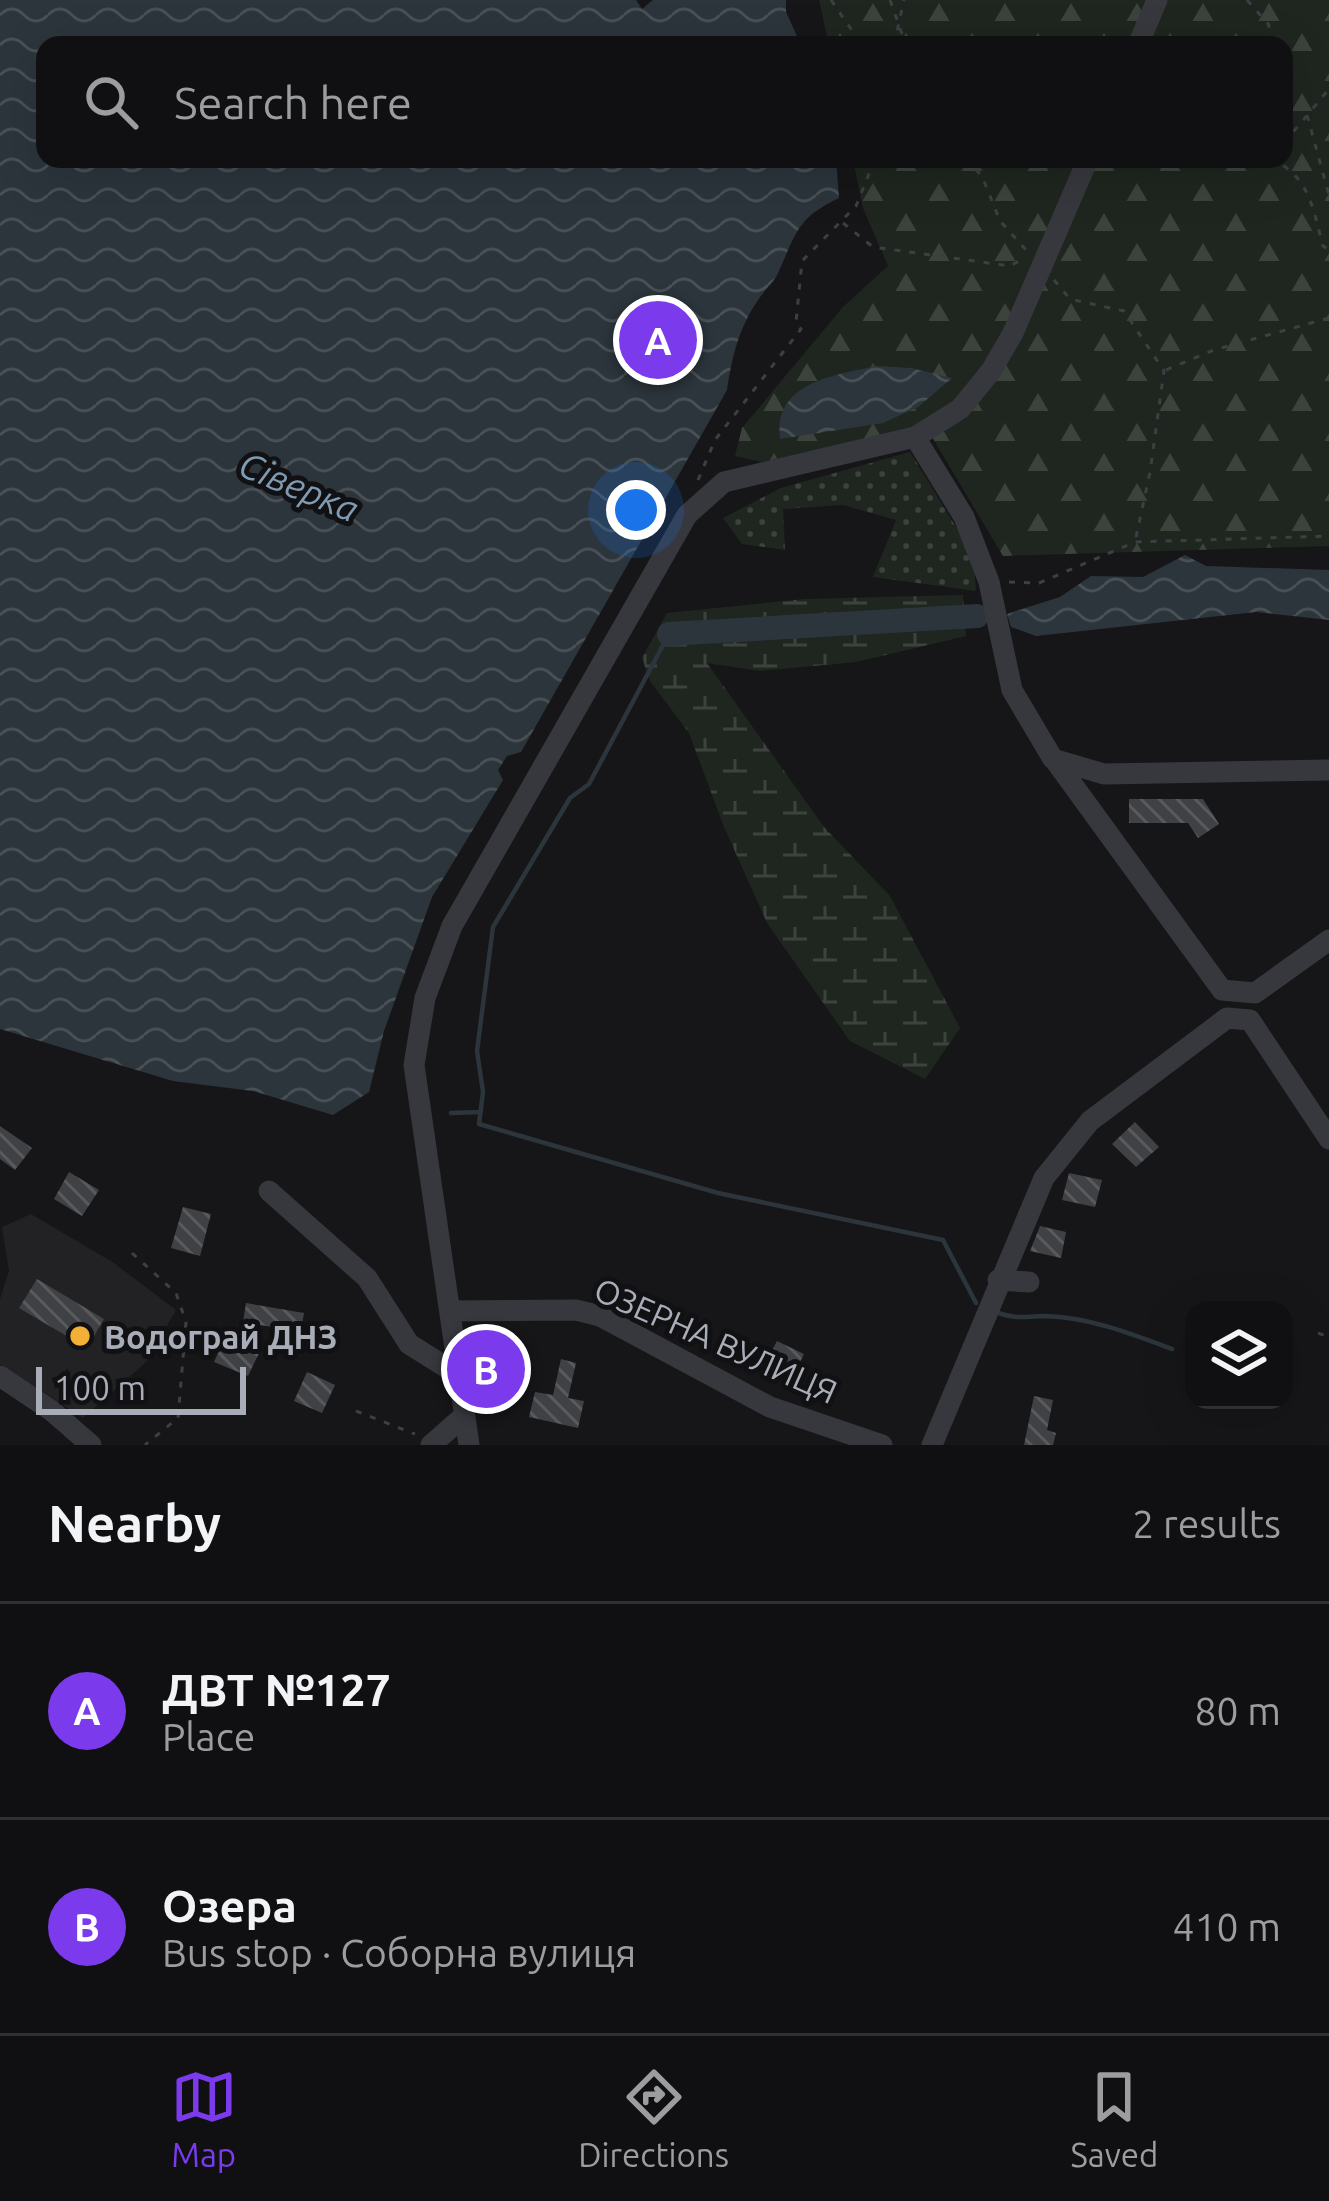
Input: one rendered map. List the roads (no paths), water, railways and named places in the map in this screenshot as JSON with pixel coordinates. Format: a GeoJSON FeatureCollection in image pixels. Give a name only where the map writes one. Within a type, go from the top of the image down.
{"type":"FeatureCollection","features":[{"type":"Feature","properties":{"kind":"street"},"geometry":{"type":"LineString","coordinates":[[1142,36],[1157,0]]}},
{"type":"Feature","properties":{"kind":"street"},"geometry":{"type":"LineString","coordinates":[[469,1445],[414,1065],[425,998],[452,926],[687,515],[724,482],[915,436],[960,409],[991,371],[1013,333],[1084,168]]}},
{"type":"Feature","properties":{"kind":"street"},"geometry":{"type":"LineString","coordinates":[[915,436],[964,517],[989,582],[1012,690],[1053,759],[1222,991],[1255,993],[1329,940]]}},
{"type":"Feature","properties":{"kind":"street"},"geometry":{"type":"LineString","coordinates":[[1053,759],[1104,774],[1329,770]]}},
{"type":"Feature","properties":{"kind":"street"},"geometry":{"type":"LineString","coordinates":[[932,1445],[1044,1178],[1090,1121],[1228,1018],[1250,1020],[1329,1139]]}},
{"type":"Feature","properties":{"kind":"street"},"geometry":{"type":"LineString","coordinates":[[269,1191],[367,1278],[410,1344],[457,1374]]}},
{"type":"Feature","properties":{"kind":"street"},"geometry":{"type":"LineString","coordinates":[[998,1280],[1029,1282]]}},
{"type":"Feature","properties":{"kind":"street","name":"ОЗЕРНА ВУЛИЦЯ"},"geometry":{"type":"LineString","coordinates":[[450,1311],[576,1310],[601,1316],[770,1407],[882,1445]]}},
{"type":"Feature","properties":{"kind":"street"},"geometry":{"type":"LineString","coordinates":[[0,1376],[91,1445]]}},
{"type":"Feature","properties":{"kind":"street"},"geometry":{"type":"LineString","coordinates":[[432,1444],[464,1416]]}},
{"type":"Feature","properties":{"kind":"water"},"geometry":{"type":"Polygon","coordinates":[[[0,0],[636,0],[642,9],[653,0],[786,0],[797,36],[36,36],[36,168],[837,168],[839,198],[813,213],[798,230],[776,277],[746,321],[727,390],[521,752],[507,756],[498,770],[503,780],[432,897],[384,1031],[369,1092],[333,1115],[253,1091],[173,1081],[0,1029],[0,0]]]}},
{"type":"Feature","properties":{"kind":"water"},"geometry":{"type":"Polygon","coordinates":[[[877,366],[952,378],[918,407],[883,423],[780,439],[780,420],[796,394],[825,378],[877,366]]]}},
{"type":"Feature","properties":{"kind":"water"},"geometry":{"type":"Polygon","coordinates":[[[1185,555],[1206,566],[1329,570],[1329,620],[1256,612],[1036,636],[1011,627],[1007,614],[1060,597],[1091,576],[1143,577],[1185,555]]]}},
{"type":"Feature","properties":{"kind":"waterway","name":"Сіверка"},"geometry":{"type":"LineString","coordinates":[[669,634],[977,616]]}},
{"type":"Feature","properties":{"kind":"waterway"},"geometry":{"type":"LineString","coordinates":[[669,634],[589,784],[570,798],[493,927],[477,1051],[483,1092],[479,1124],[718,1193],[943,1240],[976,1303]]}},
{"type":"Feature","properties":{"kind":"waterway"},"geometry":{"type":"LineString","coordinates":[[451,1113],[481,1112]]}},
{"type":"Feature","properties":{"kind":"waterway"},"geometry":{"type":"LineString","coordinates":[[998,1313],[1078,1319],[1172,1349]]}},
{"type":"Feature","properties":{"kind":"place","name":"ДВТ №127"},"geometry":{"type":"Point","coordinates":[658,340]}},
{"type":"Feature","properties":{"kind":"place","name":"Водограй ДНЗ"},"geometry":{"type":"Point","coordinates":[80,1336]}},
{"type":"Feature","properties":{"kind":"place","name":"Озера"},"geometry":{"type":"Point","coordinates":[486,1369]}}]}
